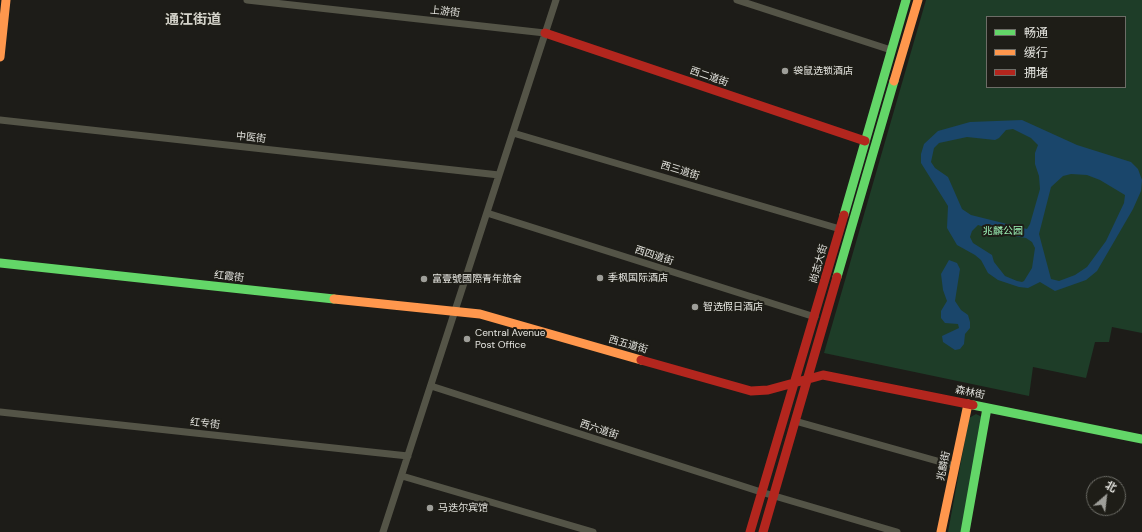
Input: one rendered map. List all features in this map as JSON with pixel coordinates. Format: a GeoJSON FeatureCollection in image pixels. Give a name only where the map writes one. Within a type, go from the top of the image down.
{"type":"FeatureCollection","features":[{"type":"Feature","properties":{"kind":"main road"},"geometry":{"type":"LineString","coordinates":[[0,57],[6,0]]}},
{"type":"Feature","properties":{"kind":"main road","name":"尚志大街"},"geometry":{"type":"LineString","coordinates":[[750,532],[815,317],[906,0]]}},
{"type":"Feature","properties":{"kind":"main road","name":"尚志大街"},"geometry":{"type":"LineString","coordinates":[[763,532],[918,0]]}},
{"type":"Feature","properties":{"kind":"main road","name":"西二道街"},"geometry":{"type":"LineString","coordinates":[[546,33],[865,141]]}},
{"type":"Feature","properties":{"kind":"main road","name":"红霞街"},"geometry":{"type":"LineString","coordinates":[[0,263],[455,312]]}},
{"type":"Feature","properties":{"kind":"main road","name":"西五道街"},"geometry":{"type":"LineString","coordinates":[[455,312],[480,314],[751,391],[768,390],[794,384]]}},
{"type":"Feature","properties":{"kind":"main road","name":"森林街"},"geometry":{"type":"LineString","coordinates":[[794,384],[823,375],[1142,439]]}},
{"type":"Feature","properties":{"kind":"main road","name":"兆麟街"},"geometry":{"type":"LineString","coordinates":[[942,532],[968,404]]}},
{"type":"Feature","properties":{"kind":"main road"},"geometry":{"type":"LineString","coordinates":[[965,532],[987,408]]}},
{"type":"Feature","properties":{"kind":"street","name":"上游街"},"geometry":{"type":"LineString","coordinates":[[247,0],[546,33]]}},
{"type":"Feature","properties":{"kind":"street"},"geometry":{"type":"LineString","coordinates":[[384,532],[556,0]]}},
{"type":"Feature","properties":{"kind":"street"},"geometry":{"type":"LineString","coordinates":[[737,0],[891,50]]}},
{"type":"Feature","properties":{"kind":"street","name":"中医街"},"geometry":{"type":"LineString","coordinates":[[0,120],[499,175]]}},
{"type":"Feature","properties":{"kind":"street","name":"西三道街"},"geometry":{"type":"LineString","coordinates":[[513,133],[840,229]]}},
{"type":"Feature","properties":{"kind":"street","name":"西四道街"},"geometry":{"type":"LineString","coordinates":[[487,213],[815,317]]}},
{"type":"Feature","properties":{"kind":"street","name":"西六道街"},"geometry":{"type":"LineString","coordinates":[[431,386],[761,492],[897,532]]}},
{"type":"Feature","properties":{"kind":"street","name":"红专街"},"geometry":{"type":"LineString","coordinates":[[0,412],[408,456]]}},
{"type":"Feature","properties":{"kind":"street"},"geometry":{"type":"LineString","coordinates":[[796,421],[955,466]]}},
{"type":"Feature","properties":{"kind":"street"},"geometry":{"type":"LineString","coordinates":[[402,476],[593,532]]}},
{"type":"Feature","properties":{"kind":"green space","name":"兆麟公园"},"geometry":{"type":"Polygon","coordinates":[[[926,0],[1142,0],[1142,333],[1112,327],[1109,342],[1095,342],[1086,378],[1033,367],[1029,396],[824,353],[926,0]]]}},
{"type":"Feature","properties":{"kind":"green space"},"geometry":{"type":"Polygon","coordinates":[[[976,414],[982,417],[961,532],[948,532],[969,418],[976,414]]]}},
{"type":"Feature","properties":{"kind":"water"},"geometry":{"type":"Polygon","coordinates":[[[1022,120],[1077,145],[1131,162],[1138,169],[1142,180],[1141,191],[1133,209],[1097,271],[1086,280],[1055,291],[1040,282],[1028,288],[1019,287],[998,280],[988,273],[981,260],[957,245],[947,228],[948,206],[921,163],[921,154],[924,144],[938,131],[970,122],[1022,120]],[[1013,129],[1006,130],[999,138],[995,140],[967,137],[939,143],[934,148],[931,162],[935,168],[948,177],[962,209],[971,215],[1027,229],[1030,224],[1040,189],[1039,176],[1035,164],[1035,153],[1038,145],[1031,138],[1013,129]],[[1071,174],[1063,176],[1051,187],[1039,234],[1051,279],[1059,281],[1075,275],[1087,267],[1106,241],[1124,203],[1125,195],[1100,180],[1087,175],[1071,174]],[[978,225],[972,231],[970,237],[973,243],[992,255],[994,262],[1005,276],[1017,281],[1024,281],[1032,268],[1035,248],[1032,242],[1026,238],[1014,236],[978,225]]]}},
{"type":"Feature","properties":{"kind":"water"},"geometry":{"type":"Polygon","coordinates":[[[949,260],[957,263],[960,269],[955,301],[961,310],[968,315],[970,322],[970,328],[965,334],[964,344],[960,349],[955,350],[943,342],[942,336],[959,328],[958,324],[945,323],[941,318],[941,311],[947,301],[943,290],[941,274],[949,260]]]}},
{"type":"Feature","properties":{"kind":"traffic: fast"},"geometry":{"type":"LineString","coordinates":[[844,215],[906,0]]}},
{"type":"Feature","properties":{"kind":"traffic: fast"},"geometry":{"type":"LineString","coordinates":[[837,277],[894,81]]}},
{"type":"Feature","properties":{"kind":"traffic: fast"},"geometry":{"type":"LineString","coordinates":[[0,263],[334,299]]}},
{"type":"Feature","properties":{"kind":"traffic: fast"},"geometry":{"type":"LineString","coordinates":[[973,405],[1142,439]]}},
{"type":"Feature","properties":{"kind":"traffic: fast"},"geometry":{"type":"LineString","coordinates":[[965,532],[987,408]]}},
{"type":"Feature","properties":{"kind":"traffic: slow"},"geometry":{"type":"LineString","coordinates":[[0,57],[6,0]]}},
{"type":"Feature","properties":{"kind":"traffic: slow"},"geometry":{"type":"LineString","coordinates":[[894,81],[918,0]]}},
{"type":"Feature","properties":{"kind":"traffic: slow"},"geometry":{"type":"LineString","coordinates":[[334,299],[480,314],[641,360]]}},
{"type":"Feature","properties":{"kind":"traffic: slow"},"geometry":{"type":"LineString","coordinates":[[941,532],[968,404]]}},
{"type":"Feature","properties":{"kind":"traffic: jam"},"geometry":{"type":"LineString","coordinates":[[545,33],[865,141]]}},
{"type":"Feature","properties":{"kind":"traffic: jam"},"geometry":{"type":"LineString","coordinates":[[750,532],[844,215]]}},
{"type":"Feature","properties":{"kind":"traffic: jam"},"geometry":{"type":"LineString","coordinates":[[763,532],[837,277]]}},
{"type":"Feature","properties":{"kind":"traffic: jam"},"geometry":{"type":"LineString","coordinates":[[641,360],[751,391],[768,390],[823,375],[973,405]]}},
{"type":"Feature","properties":{"kind":"place","name":"袋鼠选锁酒店"},"geometry":{"type":"Point","coordinates":[785,71]}},
{"type":"Feature","properties":{"kind":"place","name":"季枫国际酒店"},"geometry":{"type":"Point","coordinates":[600,278]}},
{"type":"Feature","properties":{"kind":"place","name":"富壹號國際青年旅舍"},"geometry":{"type":"Point","coordinates":[424,279]}},
{"type":"Feature","properties":{"kind":"place","name":"智选假日酒店"},"geometry":{"type":"Point","coordinates":[695,307]}},
{"type":"Feature","properties":{"kind":"place","name":"Central Avenue Post Office"},"geometry":{"type":"Point","coordinates":[467,339]}},
{"type":"Feature","properties":{"kind":"place","name":"马迭尔宾馆"},"geometry":{"type":"Point","coordinates":[430,508]}},
{"type":"Feature","properties":{"kind":"district","name":"通江街道"},"geometry":{"type":"Point","coordinates":[193,20]}}]}
